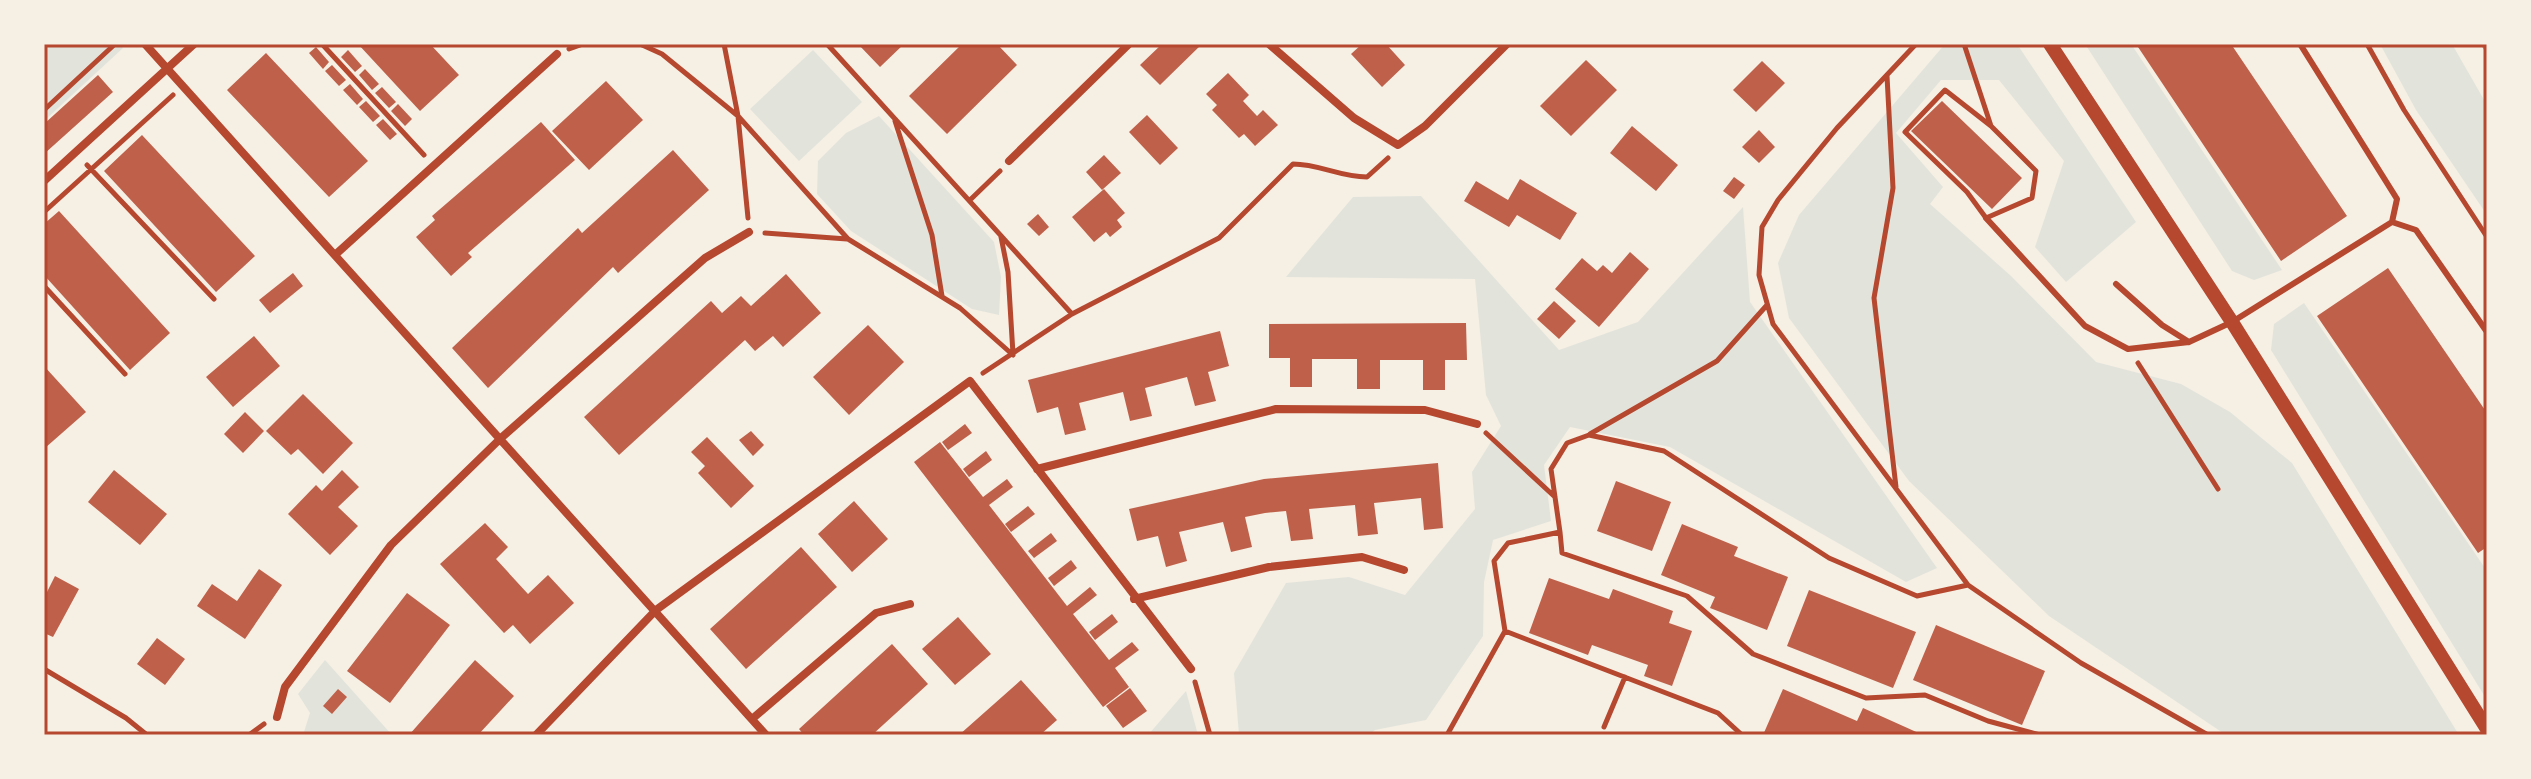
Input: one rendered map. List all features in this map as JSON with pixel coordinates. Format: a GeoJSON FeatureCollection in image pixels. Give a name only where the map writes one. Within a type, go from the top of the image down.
{"type":"FeatureCollection","features":[{"type":"Feature","properties":{"kind":"street"},"geometry":{"type":"LineString","coordinates":[[145,44],[766,735]]}},
{"type":"Feature","properties":{"kind":"street"},"geometry":{"type":"LineString","coordinates":[[44,181],[194,44]]}},
{"type":"Feature","properties":{"kind":"street"},"geometry":{"type":"LineString","coordinates":[[1009,161],[1129,44]]}},
{"type":"Feature","properties":{"kind":"street"},"geometry":{"type":"LineString","coordinates":[[1269,44],[1354,118],[1398,145],[1425,126],[1507,44]]}},
{"type":"Feature","properties":{"kind":"street"},"geometry":{"type":"LineString","coordinates":[[2050,44],[2232,322],[2487,729]]}},
{"type":"Feature","properties":{"kind":"street"},"geometry":{"type":"LineString","coordinates":[[335,255],[557,54]]}},
{"type":"Feature","properties":{"kind":"street"},"geometry":{"type":"LineString","coordinates":[[277,717],[285,687],[391,545],[501,438],[705,258],[749,232]]}},
{"type":"Feature","properties":{"kind":"street"},"geometry":{"type":"LineString","coordinates":[[536,735],[656,610],[970,381],[1134,599],[1191,669]]}},
{"type":"Feature","properties":{"kind":"street"},"geometry":{"type":"LineString","coordinates":[[1037,469],[1276,409],[1425,410],[1477,424]]}},
{"type":"Feature","properties":{"kind":"street"},"geometry":{"type":"LineString","coordinates":[[1134,599],[1269,567],[1362,557],[1404,570]]}},
{"type":"Feature","properties":{"kind":"street"},"geometry":{"type":"LineString","coordinates":[[752,719],[876,613],[910,604]]}},
{"type":"Feature","properties":{"kind":"lane"},"geometry":{"type":"LineString","coordinates":[[1986,218],[2085,326],[2128,349],[2189,342],[2232,322],[2392,222],[2397,199],[2300,44]]}},
{"type":"Feature","properties":{"kind":"lane"},"geometry":{"type":"LineString","coordinates":[[2392,222],[2416,230],[2487,332]]}},
{"type":"Feature","properties":{"kind":"lane"},"geometry":{"type":"LineString","coordinates":[[2116,284],[2162,325],[2189,342]]}},
{"type":"Feature","properties":{"kind":"path"},"geometry":{"type":"LineString","coordinates":[[44,110],[115,44]]}},
{"type":"Feature","properties":{"kind":"path"},"geometry":{"type":"LineString","coordinates":[[322,44],[434,166]]}},
{"type":"Feature","properties":{"kind":"path"},"geometry":{"type":"LineString","coordinates":[[640,44],[662,54],[738,116],[848,239],[942,297],[1013,355]]}},
{"type":"Feature","properties":{"kind":"path"},"geometry":{"type":"LineString","coordinates":[[724,44],[738,116],[749,232],[848,239]]}},
{"type":"Feature","properties":{"kind":"path"},"geometry":{"type":"LineString","coordinates":[[827,44],[1072,314]]}},
{"type":"Feature","properties":{"kind":"path"},"geometry":{"type":"LineString","coordinates":[[1916,44],[1837,128],[1778,200],[1762,227],[1759,275],[1773,324],[1968,585],[2081,663],[2208,735]]}},
{"type":"Feature","properties":{"kind":"path"},"geometry":{"type":"LineString","coordinates":[[1964,44],[1991,126]]}},
{"type":"Feature","properties":{"kind":"path"},"geometry":{"type":"LineString","coordinates":[[2367,44],[2404,110],[2487,237]]}},
{"type":"Feature","properties":{"kind":"path"},"geometry":{"type":"LineString","coordinates":[[1887,75],[1893,188],[1874,298],[1896,488]]}},
{"type":"Feature","properties":{"kind":"path"},"geometry":{"type":"LineString","coordinates":[[44,212],[183,87]]}},
{"type":"Feature","properties":{"kind":"path"},"geometry":{"type":"LineString","coordinates":[[1945,90],[1991,126],[2036,171],[2032,198],[1986,218],[1967,192],[1905,132],[1945,90]]}},
{"type":"Feature","properties":{"kind":"path"},"geometry":{"type":"LineString","coordinates":[[893,116],[932,235],[942,297]]}},
{"type":"Feature","properties":{"kind":"path"},"geometry":{"type":"LineString","coordinates":[[970,381],[1072,314],[1219,238],[1293,164],[1311,164],[1344,177],[1367,177],[1383,165],[1398,145]]}},
{"type":"Feature","properties":{"kind":"path"},"geometry":{"type":"LineString","coordinates":[[76,152],[214,299]]}},
{"type":"Feature","properties":{"kind":"path"},"geometry":{"type":"LineString","coordinates":[[970,200],[983,189]]}},
{"type":"Feature","properties":{"kind":"path"},"geometry":{"type":"LineString","coordinates":[[1000,233],[1008,272],[1013,355]]}},
{"type":"Feature","properties":{"kind":"path"},"geometry":{"type":"LineString","coordinates":[[44,286],[125,374]]}},
{"type":"Feature","properties":{"kind":"path"},"geometry":{"type":"LineString","coordinates":[[1768,304],[1717,361],[1589,435],[1567,443],[1551,469],[1562,553],[1687,596],[1753,654],[1866,698],[1925,695],[1988,721],[2040,735]]}},
{"type":"Feature","properties":{"kind":"path"},"geometry":{"type":"LineString","coordinates":[[2128,349],[2218,489]]}},
{"type":"Feature","properties":{"kind":"path"},"geometry":{"type":"LineString","coordinates":[[1477,424],[1555,498]]}},
{"type":"Feature","properties":{"kind":"path"},"geometry":{"type":"LineString","coordinates":[[1589,435],[1664,451],[1829,558],[1917,596],[1968,585]]}},
{"type":"Feature","properties":{"kind":"path"},"geometry":{"type":"LineString","coordinates":[[1447,735],[1505,631],[1494,561],[1508,543],[1560,532]]}},
{"type":"Feature","properties":{"kind":"path"},"geometry":{"type":"LineString","coordinates":[[1505,631],[1718,713],[1742,735]]}},
{"type":"Feature","properties":{"kind":"path"},"geometry":{"type":"LineString","coordinates":[[44,669],[147,735]]}},
{"type":"Feature","properties":{"kind":"path"},"geometry":{"type":"LineString","coordinates":[[1191,669],[1210,735]]}},
{"type":"Feature","properties":{"kind":"path"},"geometry":{"type":"LineString","coordinates":[[1604,727],[1625,677]]}},
{"type":"Feature","properties":{"kind":"shaded area"},"geometry":{"type":"Polygon","coordinates":[[[44,44],[120,44],[123,48],[44,121],[44,44]]]}},
{"type":"Feature","properties":{"kind":"shaded area"},"geometry":{"type":"Polygon","coordinates":[[[1945,44],[2017,44],[2136,222],[2066,282],[2035,247],[2064,161],[1999,80],[1941,80],[1896,133],[1943,187],[1930,204],[2011,276],[2096,362],[2181,384],[2230,412],[2292,463],[2459,735],[2226,735],[2049,616],[1909,481],[1789,318],[1778,263],[1799,215],[1945,44]]]}},
{"type":"Feature","properties":{"kind":"shaded area"},"geometry":{"type":"Polygon","coordinates":[[[2085,44],[2131,44],[2282,270],[2254,280],[2232,271],[2085,44]]]}},
{"type":"Feature","properties":{"kind":"shaded area"},"geometry":{"type":"Polygon","coordinates":[[[2380,44],[2452,44],[2487,105],[2487,215],[2416,110],[2380,44]]]}},
{"type":"Feature","properties":{"kind":"shaded area"},"geometry":{"type":"Polygon","coordinates":[[[813,50],[862,102],[799,161],[750,109],[813,50]]]}},
{"type":"Feature","properties":{"kind":"shaded area"},"geometry":{"type":"Polygon","coordinates":[[[879,116],[994,242],[1001,277],[999,315],[972,309],[851,231],[817,194],[818,161],[846,133],[879,116]]]}},
{"type":"Feature","properties":{"kind":"shaded area"},"geometry":{"type":"Polygon","coordinates":[[[1421,196],[1559,350],[1638,322],[1743,207],[1750,302],[1937,568],[1906,582],[1670,447],[1570,427],[1544,465],[1551,521],[1493,540],[1484,582],[1483,636],[1426,720],[1375,730],[1368,735],[1239,735],[1234,673],[1286,583],[1349,577],[1405,595],[1475,509],[1472,472],[1501,426],[1486,395],[1475,279],[1286,277],[1353,197],[1421,196]]]}},
{"type":"Feature","properties":{"kind":"shaded area"},"geometry":{"type":"Polygon","coordinates":[[[2304,303],[2487,571],[2487,700],[2271,350],[2274,324],[2304,303]]]}},
{"type":"Feature","properties":{"kind":"shaded area"},"geometry":{"type":"Polygon","coordinates":[[[325,660],[392,735],[303,735],[310,713],[298,694],[325,660]]]}},
{"type":"Feature","properties":{"kind":"shaded area"},"geometry":{"type":"Polygon","coordinates":[[[1186,691],[1198,735],[1148,735],[1186,691]]]}},
{"type":"Feature","properties":{"kind":"building"},"geometry":{"type":"Polygon","coordinates":[[[358,44],[430,44],[459,75],[420,111],[358,44]]]}},
{"type":"Feature","properties":{"kind":"building"},"geometry":{"type":"Polygon","coordinates":[[[858,44],[904,44],[880,67],[858,44]]]}},
{"type":"Feature","properties":{"kind":"building"},"geometry":{"type":"Polygon","coordinates":[[[962,44],[997,44],[1017,65],[947,134],[909,96],[962,44]]]}},
{"type":"Feature","properties":{"kind":"building"},"geometry":{"type":"Polygon","coordinates":[[[1162,44],[1202,44],[1160,85],[1140,65],[1162,44]]]}},
{"type":"Feature","properties":{"kind":"building"},"geometry":{"type":"Polygon","coordinates":[[[1362,44],[1386,44],[1405,65],[1382,87],[1351,54],[1362,44]]]}},
{"type":"Feature","properties":{"kind":"building"},"geometry":{"type":"Polygon","coordinates":[[[2142,44],[2231,44],[2347,216],[2281,261],[2138,47],[2142,44]]]}},
{"type":"Feature","properties":{"kind":"building"},"geometry":{"type":"Polygon","coordinates":[[[316,47],[329,62],[323,69],[309,53],[316,47]]]}},
{"type":"Feature","properties":{"kind":"building"},"geometry":{"type":"Polygon","coordinates":[[[348,50],[362,66],[355,72],[341,57],[348,50]]]}},
{"type":"Feature","properties":{"kind":"building"},"geometry":{"type":"Polygon","coordinates":[[[266,53],[368,161],[329,197],[227,90],[266,53]]]}},
{"type":"Feature","properties":{"kind":"building"},"geometry":{"type":"Polygon","coordinates":[[[1586,60],[1617,90],[1571,136],[1540,106],[1586,60]]]}},
{"type":"Feature","properties":{"kind":"building"},"geometry":{"type":"Polygon","coordinates":[[[1762,61],[1785,83],[1756,112],[1733,90],[1762,61]]]}},
{"type":"Feature","properties":{"kind":"building"},"geometry":{"type":"Polygon","coordinates":[[[332,65],[346,80],[339,86],[325,71],[332,65]]]}},
{"type":"Feature","properties":{"kind":"building"},"geometry":{"type":"Polygon","coordinates":[[[365,69],[379,84],[372,90],[359,75],[365,69]]]}},
{"type":"Feature","properties":{"kind":"building"},"geometry":{"type":"Polygon","coordinates":[[[1228,73],[1249,95],[1243,101],[1257,116],[1263,110],[1278,125],[1255,146],[1244,134],[1239,138],[1212,110],[1217,105],[1206,94],[1228,73]]]}},
{"type":"Feature","properties":{"kind":"building"},"geometry":{"type":"Polygon","coordinates":[[[98,75],[113,92],[44,154],[44,124],[98,75]]]}},
{"type":"Feature","properties":{"kind":"building"},"geometry":{"type":"Polygon","coordinates":[[[606,81],[643,120],[589,170],[552,131],[606,81]]]}},
{"type":"Feature","properties":{"kind":"building"},"geometry":{"type":"Polygon","coordinates":[[[350,84],[363,99],[357,105],[343,90],[350,84]]]}},
{"type":"Feature","properties":{"kind":"building"},"geometry":{"type":"Polygon","coordinates":[[[382,87],[396,102],[389,108],[375,93],[382,87]]]}},
{"type":"Feature","properties":{"kind":"building"},"geometry":{"type":"Polygon","coordinates":[[[366,101],[380,116],[373,122],[359,107],[366,101]]]}},
{"type":"Feature","properties":{"kind":"building"},"geometry":{"type":"Polygon","coordinates":[[[1942,101],[2022,178],[1992,209],[1911,131],[1942,101]]]}},
{"type":"Feature","properties":{"kind":"building"},"geometry":{"type":"Polygon","coordinates":[[[398,104],[412,119],[405,126],[391,111],[398,104]]]}},
{"type":"Feature","properties":{"kind":"building"},"geometry":{"type":"Polygon","coordinates":[[[1147,115],[1178,148],[1160,165],[1129,132],[1147,115]]]}},
{"type":"Feature","properties":{"kind":"building"},"geometry":{"type":"Polygon","coordinates":[[[383,119],[397,134],[390,140],[376,125],[383,119]]]}},
{"type":"Feature","properties":{"kind":"building"},"geometry":{"type":"Polygon","coordinates":[[[541,122],[575,160],[468,253],[472,257],[451,276],[416,237],[435,220],[432,216],[541,122]]]}},
{"type":"Feature","properties":{"kind":"building"},"geometry":{"type":"Polygon","coordinates":[[[1632,126],[1678,165],[1656,191],[1610,153],[1632,126]]]}},
{"type":"Feature","properties":{"kind":"building"},"geometry":{"type":"Polygon","coordinates":[[[1759,130],[1775,147],[1759,163],[1742,147],[1759,130]]]}},
{"type":"Feature","properties":{"kind":"building"},"geometry":{"type":"Polygon","coordinates":[[[142,135],[255,256],[216,292],[104,171],[142,135]]]}},
{"type":"Feature","properties":{"kind":"building"},"geometry":{"type":"Polygon","coordinates":[[[673,150],[709,190],[618,273],[613,267],[488,388],[452,348],[578,228],[582,233],[673,150]]]}},
{"type":"Feature","properties":{"kind":"building"},"geometry":{"type":"Polygon","coordinates":[[[1104,155],[1121,173],[1102,190],[1086,172],[1104,155]]]}},
{"type":"Feature","properties":{"kind":"building"},"geometry":{"type":"Polygon","coordinates":[[[1734,177],[1745,185],[1734,199],[1723,191],[1734,177]]]}},
{"type":"Feature","properties":{"kind":"building"},"geometry":{"type":"Polygon","coordinates":[[[1520,179],[1577,213],[1560,240],[1517,215],[1509,227],[1464,201],[1476,181],[1508,200],[1520,179]]]}},
{"type":"Feature","properties":{"kind":"building"},"geometry":{"type":"Polygon","coordinates":[[[1104,189],[1125,213],[1117,220],[1122,227],[1110,237],[1106,232],[1094,242],[1072,217],[1104,189]]]}},
{"type":"Feature","properties":{"kind":"building"},"geometry":{"type":"Polygon","coordinates":[[[59,211],[170,333],[130,370],[44,275],[44,224],[59,211]]]}},
{"type":"Feature","properties":{"kind":"building"},"geometry":{"type":"Polygon","coordinates":[[[1038,214],[1049,227],[1039,236],[1027,224],[1038,214]]]}},
{"type":"Feature","properties":{"kind":"building"},"geometry":{"type":"Polygon","coordinates":[[[1630,252],[1649,269],[1599,327],[1555,289],[1582,258],[1597,271],[1603,265],[1612,273],[1630,252]]]}},
{"type":"Feature","properties":{"kind":"building"},"geometry":{"type":"Polygon","coordinates":[[[2388,268],[2487,413],[2487,547],[2478,553],[2317,316],[2388,268]]]}},
{"type":"Feature","properties":{"kind":"building"},"geometry":{"type":"Polygon","coordinates":[[[293,273],[303,286],[270,313],[259,300],[293,273]]]}},
{"type":"Feature","properties":{"kind":"building"},"geometry":{"type":"Polygon","coordinates":[[[786,274],[821,313],[783,347],[773,336],[755,351],[745,340],[619,455],[584,417],[711,301],[722,313],[741,296],[751,306],[786,274]]]}},
{"type":"Feature","properties":{"kind":"building"},"geometry":{"type":"Polygon","coordinates":[[[1554,301],[1576,321],[1559,339],[1537,319],[1554,301]]]}},
{"type":"Feature","properties":{"kind":"building"},"geometry":{"type":"Polygon","coordinates":[[[1466,323],[1467,360],[1445,360],[1445,390],[1423,390],[1423,360],[1380,360],[1380,389],[1357,389],[1357,359],[1312,359],[1312,387],[1290,387],[1290,358],[1269,358],[1269,324],[1466,323]]]}},
{"type":"Feature","properties":{"kind":"building"},"geometry":{"type":"Polygon","coordinates":[[[868,325],[904,362],[849,415],[813,377],[868,325]]]}},
{"type":"Feature","properties":{"kind":"building"},"geometry":{"type":"Polygon","coordinates":[[[1220,331],[1229,366],[1208,372],[1216,401],[1195,406],[1187,377],[1145,388],[1152,416],[1130,421],[1123,392],[1079,403],[1086,430],[1065,435],[1058,407],[1037,413],[1028,380],[1220,331]]]}},
{"type":"Feature","properties":{"kind":"building"},"geometry":{"type":"Polygon","coordinates":[[[254,336],[280,366],[233,407],[206,377],[254,336]]]}},
{"type":"Feature","properties":{"kind":"building"},"geometry":{"type":"Polygon","coordinates":[[[44,366],[86,412],[45,448],[44,447],[44,366]]]}},
{"type":"Feature","properties":{"kind":"building"},"geometry":{"type":"Polygon","coordinates":[[[303,394],[353,443],[323,474],[298,449],[291,455],[266,431],[303,394]]]}},
{"type":"Feature","properties":{"kind":"building"},"geometry":{"type":"Polygon","coordinates":[[[245,412],[264,431],[243,453],[224,434],[245,412]]]}},
{"type":"Feature","properties":{"kind":"building"},"geometry":{"type":"Polygon","coordinates":[[[965,424],[972,433],[948,450],[942,442],[965,424]]]}},
{"type":"Feature","properties":{"kind":"building"},"geometry":{"type":"Polygon","coordinates":[[[751,431],[764,445],[753,456],[739,440],[751,431]]]}},
{"type":"Feature","properties":{"kind":"building"},"geometry":{"type":"Polygon","coordinates":[[[707,437],[754,486],[731,508],[698,473],[705,466],[691,452],[707,437]]]}},
{"type":"Feature","properties":{"kind":"building"},"geometry":{"type":"Polygon","coordinates":[[[940,442],[983,497],[1007,479],[1013,487],[989,505],[1067,606],[1090,587],[1097,595],[1073,614],[1109,660],[1132,642],[1139,650],[1115,668],[1129,687],[1103,707],[914,462],[940,442]]]}},
{"type":"Feature","properties":{"kind":"building"},"geometry":{"type":"Polygon","coordinates":[[[986,451],[992,460],[969,477],[963,469],[986,451]]]}},
{"type":"Feature","properties":{"kind":"building"},"geometry":{"type":"Polygon","coordinates":[[[1438,463],[1443,528],[1424,530],[1421,498],[1374,503],[1378,534],[1358,536],[1355,505],[1309,509],[1313,539],[1291,541],[1286,511],[1265,513],[1245,517],[1252,547],[1231,552],[1223,522],[1179,532],[1187,561],[1166,567],[1158,536],[1137,541],[1129,509],[1264,479],[1438,463]]]}},
{"type":"Feature","properties":{"kind":"building"},"geometry":{"type":"Polygon","coordinates":[[[114,470],[167,514],[140,545],[88,502],[114,470]]]}},
{"type":"Feature","properties":{"kind":"building"},"geometry":{"type":"Polygon","coordinates":[[[342,470],[359,487],[338,507],[358,526],[330,555],[288,514],[316,485],[322,491],[342,470]]]}},
{"type":"Feature","properties":{"kind":"building"},"geometry":{"type":"Polygon","coordinates":[[[1616,481],[1671,502],[1652,551],[1597,531],[1616,481]]]}},
{"type":"Feature","properties":{"kind":"building"},"geometry":{"type":"Polygon","coordinates":[[[854,501],[888,539],[852,572],[818,534],[854,501]]]}},
{"type":"Feature","properties":{"kind":"building"},"geometry":{"type":"Polygon","coordinates":[[[1028,506],[1035,514],[1011,532],[1005,524],[1028,506]]]}},
{"type":"Feature","properties":{"kind":"building"},"geometry":{"type":"Polygon","coordinates":[[[485,523],[508,547],[496,559],[528,594],[548,575],[574,603],[530,644],[513,625],[504,633],[440,564],[485,523]]]}},
{"type":"Feature","properties":{"kind":"building"},"geometry":{"type":"Polygon","coordinates":[[[1682,524],[1738,547],[1734,556],[1788,577],[1767,630],[1710,608],[1715,597],[1661,575],[1682,524]]]}},
{"type":"Feature","properties":{"kind":"building"},"geometry":{"type":"Polygon","coordinates":[[[1051,533],[1057,541],[1034,558],[1028,551],[1051,533]]]}},
{"type":"Feature","properties":{"kind":"building"},"geometry":{"type":"Polygon","coordinates":[[[801,547],[837,587],[746,669],[710,629],[801,547]]]}},
{"type":"Feature","properties":{"kind":"building"},"geometry":{"type":"Polygon","coordinates":[[[1071,560],[1077,568],[1054,586],[1048,578],[1071,560]]]}},
{"type":"Feature","properties":{"kind":"building"},"geometry":{"type":"Polygon","coordinates":[[[259,569],[282,585],[245,639],[197,606],[212,584],[237,601],[259,569]]]}},
{"type":"Feature","properties":{"kind":"building"},"geometry":{"type":"Polygon","coordinates":[[[55,576],[79,589],[53,637],[44,633],[44,598],[55,576]]]}},
{"type":"Feature","properties":{"kind":"building"},"geometry":{"type":"Polygon","coordinates":[[[1549,578],[1609,599],[1613,589],[1673,611],[1669,623],[1692,631],[1672,686],[1644,676],[1648,665],[1592,645],[1588,655],[1529,633],[1549,578]]]}},
{"type":"Feature","properties":{"kind":"building"},"geometry":{"type":"Polygon","coordinates":[[[1809,590],[1916,632],[1893,688],[1787,646],[1809,590]]]}},
{"type":"Feature","properties":{"kind":"building"},"geometry":{"type":"Polygon","coordinates":[[[407,593],[450,625],[390,703],[347,671],[407,593]]]}},
{"type":"Feature","properties":{"kind":"building"},"geometry":{"type":"Polygon","coordinates":[[[1112,614],[1118,622],[1095,640],[1089,632],[1112,614]]]}},
{"type":"Feature","properties":{"kind":"building"},"geometry":{"type":"Polygon","coordinates":[[[958,617],[991,654],[955,685],[922,649],[958,617]]]}},
{"type":"Feature","properties":{"kind":"building"},"geometry":{"type":"Polygon","coordinates":[[[1936,625],[2045,671],[2022,725],[1913,680],[1936,625]]]}},
{"type":"Feature","properties":{"kind":"building"},"geometry":{"type":"Polygon","coordinates":[[[157,638],[185,659],[165,685],[137,664],[157,638]]]}},
{"type":"Feature","properties":{"kind":"building"},"geometry":{"type":"Polygon","coordinates":[[[892,644],[928,684],[872,735],[804,735],[799,729],[892,644]]]}},
{"type":"Feature","properties":{"kind":"building"},"geometry":{"type":"Polygon","coordinates":[[[475,660],[514,696],[478,735],[409,735],[475,660]]]}},
{"type":"Feature","properties":{"kind":"building"},"geometry":{"type":"Polygon","coordinates":[[[1021,680],[1057,720],[1040,735],[959,735],[1021,680]]]}},
{"type":"Feature","properties":{"kind":"building"},"geometry":{"type":"Polygon","coordinates":[[[1130,688],[1147,711],[1123,728],[1106,706],[1130,688]]]}},
{"type":"Feature","properties":{"kind":"building"},"geometry":{"type":"Polygon","coordinates":[[[338,689],[347,697],[332,714],[323,706],[338,689]]]}},
{"type":"Feature","properties":{"kind":"building"},"geometry":{"type":"Polygon","coordinates":[[[1783,689],[1857,721],[1863,708],[1923,735],[1763,735],[1783,689]]]}},
{"type":"Feature","properties":{"kind":"railway"},"geometry":{"type":"LineString","coordinates":[[2484,44],[2487,49]]}}]}
